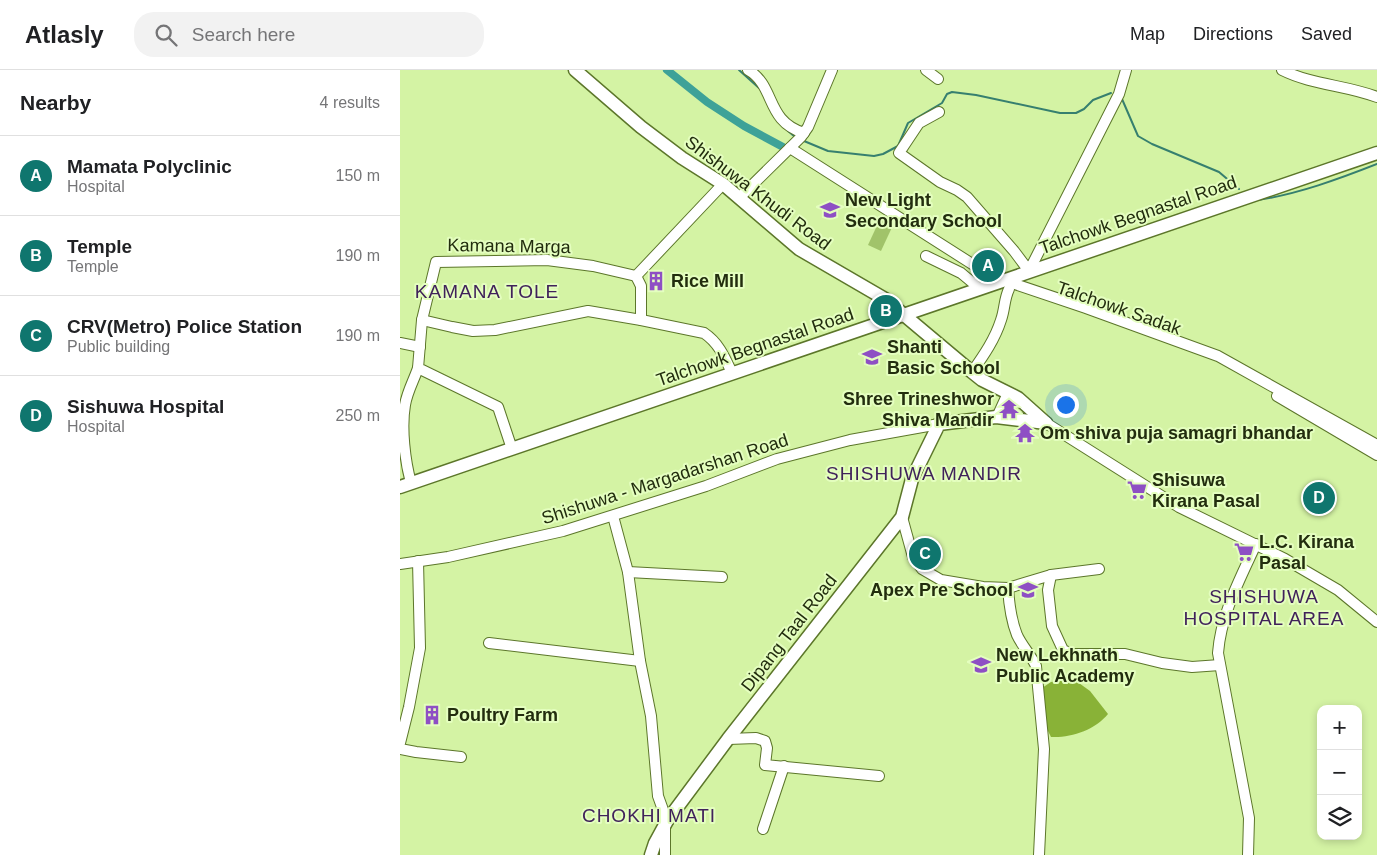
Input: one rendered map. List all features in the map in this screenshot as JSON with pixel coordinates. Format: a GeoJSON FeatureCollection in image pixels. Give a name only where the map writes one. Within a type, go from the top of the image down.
{"type":"FeatureCollection","features":[{"type":"Feature","properties":{"kind":"main road","name":"Shishuwa Khudi Road"},"geometry":{"type":"LineString","coordinates":[[575,70],[641,127],[682,158],[723,184],[800,249],[885,299],[982,380],[1018,398],[1046,423]]}},
{"type":"Feature","properties":{"kind":"main road","name":"Talchowk Begnastal Road"},"geometry":{"type":"LineString","coordinates":[[405,485],[979,288],[1001,284],[1029,271],[1377,153]]}},
{"type":"Feature","properties":{"kind":"main road"},"geometry":{"type":"LineString","coordinates":[[939,424],[997,417],[1046,423]]}},
{"type":"Feature","properties":{"kind":"main road","name":"Dipang Taal Road"},"geometry":{"type":"LineString","coordinates":[[650,855],[666,824],[728,739],[902,517],[912,479],[939,424]]}},
{"type":"Feature","properties":{"kind":"street"},"geometry":{"type":"LineString","coordinates":[[748,70],[767,92],[773,108],[783,122],[804,133]]}},
{"type":"Feature","properties":{"kind":"street"},"geometry":{"type":"LineString","coordinates":[[739,198],[804,133],[832,70]]}},
{"type":"Feature","properties":{"kind":"street"},"geometry":{"type":"LineString","coordinates":[[926,70],[938,79]]}},
{"type":"Feature","properties":{"kind":"street"},"geometry":{"type":"LineString","coordinates":[[939,112],[919,123],[899,153],[940,182],[968,198],[1014,250],[1029,271],[1119,94],[1126,70]]}},
{"type":"Feature","properties":{"kind":"street"},"geometry":{"type":"LineString","coordinates":[[1282,70],[1296,77],[1361,91],[1377,97]]}},
{"type":"Feature","properties":{"kind":"street"},"geometry":{"type":"LineString","coordinates":[[790,148],[1001,284],[1086,308],[1218,356],[1377,445]]}},
{"type":"Feature","properties":{"kind":"street"},"geometry":{"type":"LineString","coordinates":[[641,320],[641,286],[636,276],[723,184]]}},
{"type":"Feature","properties":{"kind":"street"},"geometry":{"type":"LineString","coordinates":[[926,256],[961,272],[979,288]]}},
{"type":"Feature","properties":{"kind":"street","name":"Kamana Marga"},"geometry":{"type":"LineString","coordinates":[[405,485],[407,468],[404,439],[404,405],[418,368],[422,320],[436,262],[547,260],[593,266],[636,276]]}},
{"type":"Feature","properties":{"kind":"street"},"geometry":{"type":"LineString","coordinates":[[972,372],[987,351],[1002,319],[1001,284]]}},
{"type":"Feature","properties":{"kind":"street","name":"Talchowk Sadak"},"geometry":{"type":"LineString","coordinates":[[1001,284],[1218,361],[1377,455]]}},
{"type":"Feature","properties":{"kind":"street"},"geometry":{"type":"LineString","coordinates":[[422,320],[452,328],[474,331],[495,330],[588,311],[641,320],[704,334],[711,338],[719,346],[732,373]]}},
{"type":"Feature","properties":{"kind":"street"},"geometry":{"type":"LineString","coordinates":[[400,343],[420,347]]}},
{"type":"Feature","properties":{"kind":"street"},"geometry":{"type":"LineString","coordinates":[[418,368],[498,407],[512,449]]}},
{"type":"Feature","properties":{"kind":"street"},"geometry":{"type":"LineString","coordinates":[[997,417],[1008,393]]}},
{"type":"Feature","properties":{"kind":"street"},"geometry":{"type":"LineString","coordinates":[[1046,423],[1179,508],[1256,544],[1338,590],[1377,622]]}},
{"type":"Feature","properties":{"kind":"street","name":"Shishuwa - Margadarshan Road"},"geometry":{"type":"LineString","coordinates":[[400,564],[448,557],[563,531],[706,486],[778,459],[850,440],[939,424]]}},
{"type":"Feature","properties":{"kind":"street"},"geometry":{"type":"LineString","coordinates":[[613,516],[628,572],[640,661],[651,716],[658,796],[666,824],[665,855]]}},
{"type":"Feature","properties":{"kind":"street"},"geometry":{"type":"LineString","coordinates":[[902,517],[913,557],[922,569],[941,580],[1008,588],[1051,576],[1099,569]]}},
{"type":"Feature","properties":{"kind":"street"},"geometry":{"type":"LineString","coordinates":[[1248,855],[1249,818],[1218,653],[1223,624],[1229,605],[1256,544]]}},
{"type":"Feature","properties":{"kind":"street"},"geometry":{"type":"LineString","coordinates":[[400,743],[420,648],[418,561]]}},
{"type":"Feature","properties":{"kind":"street"},"geometry":{"type":"LineString","coordinates":[[628,572],[722,577]]}},
{"type":"Feature","properties":{"kind":"street"},"geometry":{"type":"LineString","coordinates":[[1051,576],[1048,590],[1052,626],[1063,650],[1072,654],[1125,654],[1162,664],[1192,667],[1220,665]]}},
{"type":"Feature","properties":{"kind":"street"},"geometry":{"type":"LineString","coordinates":[[1008,588],[1009,604],[1017,635],[1036,666],[1044,749],[1039,855]]}},
{"type":"Feature","properties":{"kind":"street"},"geometry":{"type":"LineString","coordinates":[[489,643],[640,661]]}},
{"type":"Feature","properties":{"kind":"street"},"geometry":{"type":"LineString","coordinates":[[728,739],[756,738],[765,741],[767,748],[765,765],[880,776]]}},
{"type":"Feature","properties":{"kind":"street"},"geometry":{"type":"LineString","coordinates":[[400,749],[461,756]]}},
{"type":"Feature","properties":{"kind":"street"},"geometry":{"type":"LineString","coordinates":[[763,829],[784,766]]}},
{"type":"Feature","properties":{"kind":"green space"},"geometry":{"type":"Polygon","coordinates":[[[881,217],[894,223],[881,251],[868,245],[881,217]]]}},
{"type":"Feature","properties":{"kind":"green space"},"geometry":{"type":"Polygon","coordinates":[[[1072,678],[1090,691],[1108,714],[1090,729],[1067,736],[1051,737],[1046,727],[1042,688],[1051,682],[1072,678]]]}},
{"type":"Feature","properties":{"kind":"waterway"},"geometry":{"type":"LineString","coordinates":[[667,70],[707,102],[744,126],[783,147]]}},
{"type":"Feature","properties":{"kind":"waterway"},"geometry":{"type":"LineString","coordinates":[[739,70],[759,88]]}},
{"type":"Feature","properties":{"kind":"waterway"},"geometry":{"type":"LineString","coordinates":[[804,141],[828,151],[874,156],[883,154],[898,146],[908,123],[942,103],[947,94],[952,92],[976,95],[1060,113],[1076,113],[1084,109],[1093,100],[1111,93]]}},
{"type":"Feature","properties":{"kind":"waterway"},"geometry":{"type":"LineString","coordinates":[[1122,99],[1138,136],[1152,144],[1219,172],[1239,189]]}},
{"type":"Feature","properties":{"kind":"waterway"},"geometry":{"type":"LineString","coordinates":[[788,131],[794,136]]}},
{"type":"Feature","properties":{"kind":"waterway"},"geometry":{"type":"LineString","coordinates":[[1258,200],[1303,190],[1377,164]]}},
{"type":"Feature","properties":{"kind":"place","name":"New Light Secondary School"},"geometry":{"type":"Point","coordinates":[830,210]}},
{"type":"Feature","properties":{"kind":"place","name":"Mamata Polyclinic"},"geometry":{"type":"Point","coordinates":[988,266]}},
{"type":"Feature","properties":{"kind":"place","name":"Rice Mill"},"geometry":{"type":"Point","coordinates":[656,281]}},
{"type":"Feature","properties":{"kind":"place","name":"Temple"},"geometry":{"type":"Point","coordinates":[886,311]}},
{"type":"Feature","properties":{"kind":"place","name":"Shanti Basic School"},"geometry":{"type":"Point","coordinates":[872,357]}},
{"type":"Feature","properties":{"kind":"place","name":"Shree Trineshwor Shiva Mandir"},"geometry":{"type":"Point","coordinates":[1009,409]}},
{"type":"Feature","properties":{"kind":"place","name":"Om shiva puja samagri bhandar"},"geometry":{"type":"Point","coordinates":[1025,433]}},
{"type":"Feature","properties":{"kind":"place","name":"Shisuwa Kirana Pasal"},"geometry":{"type":"Point","coordinates":[1137,490]}},
{"type":"Feature","properties":{"kind":"place","name":"Sishuwa Hospital"},"geometry":{"type":"Point","coordinates":[1319,498]}},
{"type":"Feature","properties":{"kind":"place","name":"L.C. Kirana Pasal"},"geometry":{"type":"Point","coordinates":[1244,552]}},
{"type":"Feature","properties":{"kind":"place","name":"CRV(Metro) Police Station"},"geometry":{"type":"Point","coordinates":[925,554]}},
{"type":"Feature","properties":{"kind":"place","name":"Apex Pre School"},"geometry":{"type":"Point","coordinates":[1028,590]}},
{"type":"Feature","properties":{"kind":"place","name":"New Lekhnath Public Academy"},"geometry":{"type":"Point","coordinates":[981,665]}},
{"type":"Feature","properties":{"kind":"place","name":"Poultry Farm"},"geometry":{"type":"Point","coordinates":[432,715]}},
{"type":"Feature","properties":{"kind":"district","name":"KAMANA TOLE"},"geometry":{"type":"Point","coordinates":[487,291]}},
{"type":"Feature","properties":{"kind":"district","name":"SHISHUWA MANDIR"},"geometry":{"type":"Point","coordinates":[924,473]}},
{"type":"Feature","properties":{"kind":"district","name":"SHISHUWA HOSPITAL AREA"},"geometry":{"type":"Point","coordinates":[1264,607]}},
{"type":"Feature","properties":{"kind":"district","name":"CHOKHI MATI"},"geometry":{"type":"Point","coordinates":[649,815]}}]}
